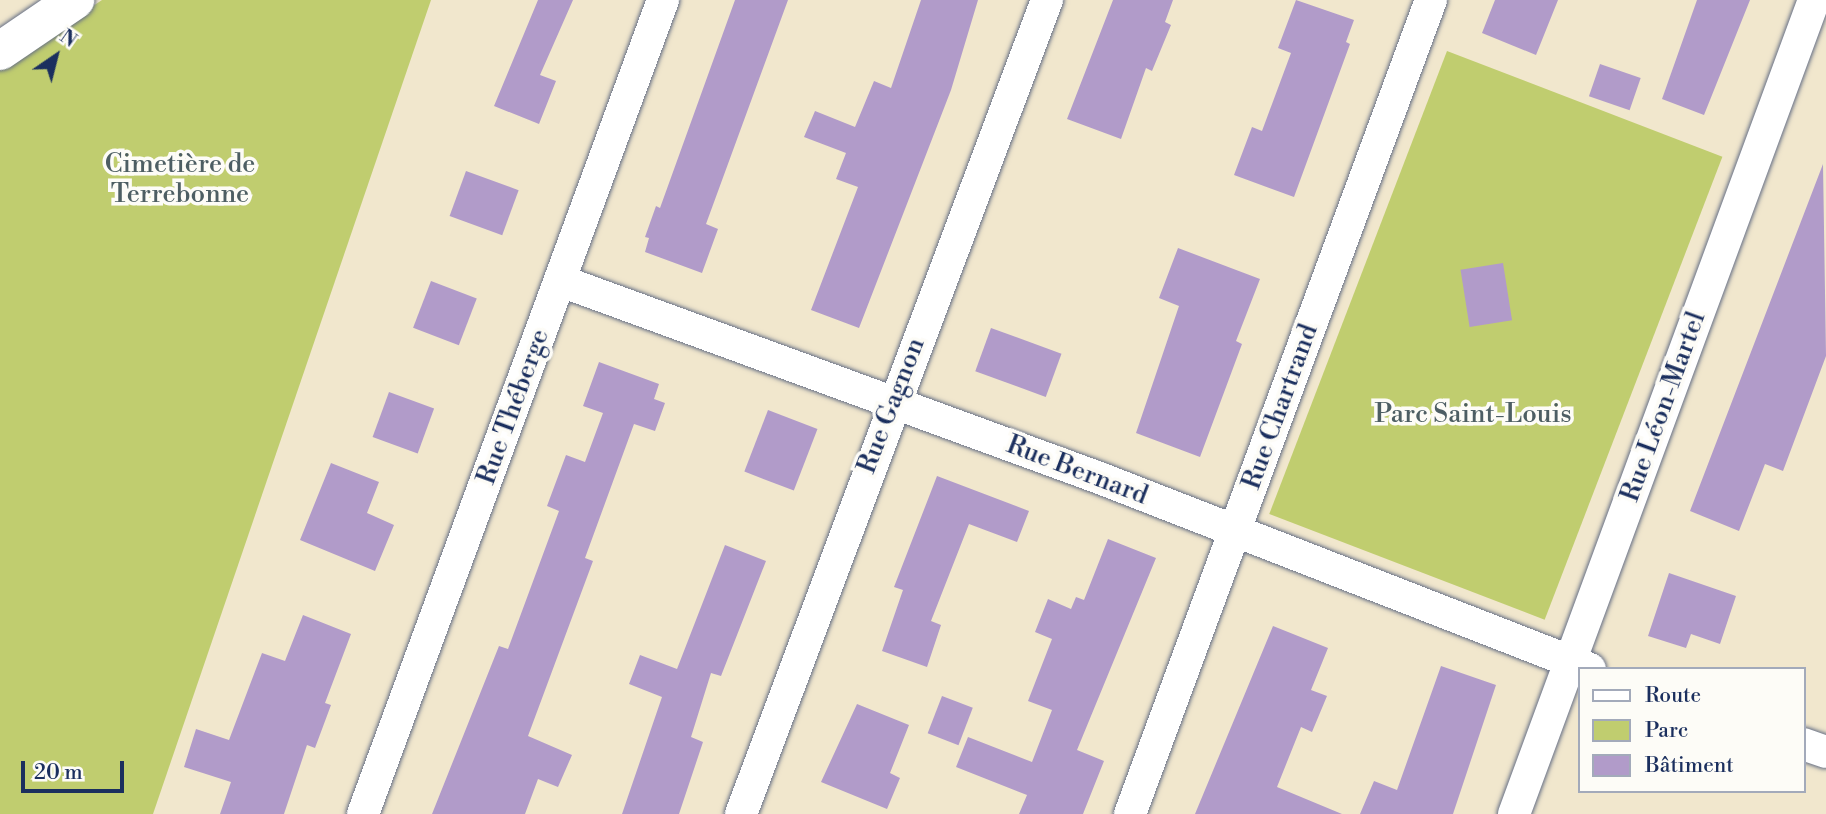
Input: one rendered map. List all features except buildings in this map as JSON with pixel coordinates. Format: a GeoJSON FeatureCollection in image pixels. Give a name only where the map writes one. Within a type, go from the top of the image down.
{"type":"FeatureCollection","features":[{"type":"Feature","properties":{"kind":"main road"},"geometry":{"type":"LineString","coordinates":[[0,51],[75,0]]}},
{"type":"Feature","properties":{"kind":"street","name":"Rue Théberge"},"geometry":{"type":"LineString","coordinates":[[363,814],[663,0]]}},
{"type":"Feature","properties":{"kind":"street","name":"Rue Gagnon"},"geometry":{"type":"LineString","coordinates":[[741,814],[892,404],[1046,0]]}},
{"type":"Feature","properties":{"kind":"street","name":"Rue Chartrand"},"geometry":{"type":"LineString","coordinates":[[1130,814],[1432,0]]}},
{"type":"Feature","properties":{"kind":"street","name":"Rue Léon-Martel"},"geometry":{"type":"LineString","coordinates":[[1580,665],[1814,0]]}},
{"type":"Feature","properties":{"kind":"street","name":"Rue Bernard"},"geometry":{"type":"LineString","coordinates":[[561,281],[1097,477],[1235,533],[1580,665]]}},
{"type":"Feature","properties":{"kind":"street","name":"Rue Léon-Martel"},"geometry":{"type":"LineString","coordinates":[[1514,814],[1577,672]]}},
{"type":"Feature","properties":{"kind":"street"},"geometry":{"type":"LineString","coordinates":[[1805,745],[1826,752]]}},
{"type":"Feature","properties":{"kind":"green space","name":"Cimetière de Terrebonne"},"geometry":{"type":"Polygon","coordinates":[[[102,0],[431,0],[153,814],[0,814],[0,68],[102,0]]]}},
{"type":"Feature","properties":{"kind":"green space","name":"Parc Saint-Louis"},"geometry":{"type":"Polygon","coordinates":[[[1447,51],[1722,157],[1545,620],[1269,514],[1447,51]]]}}]}
